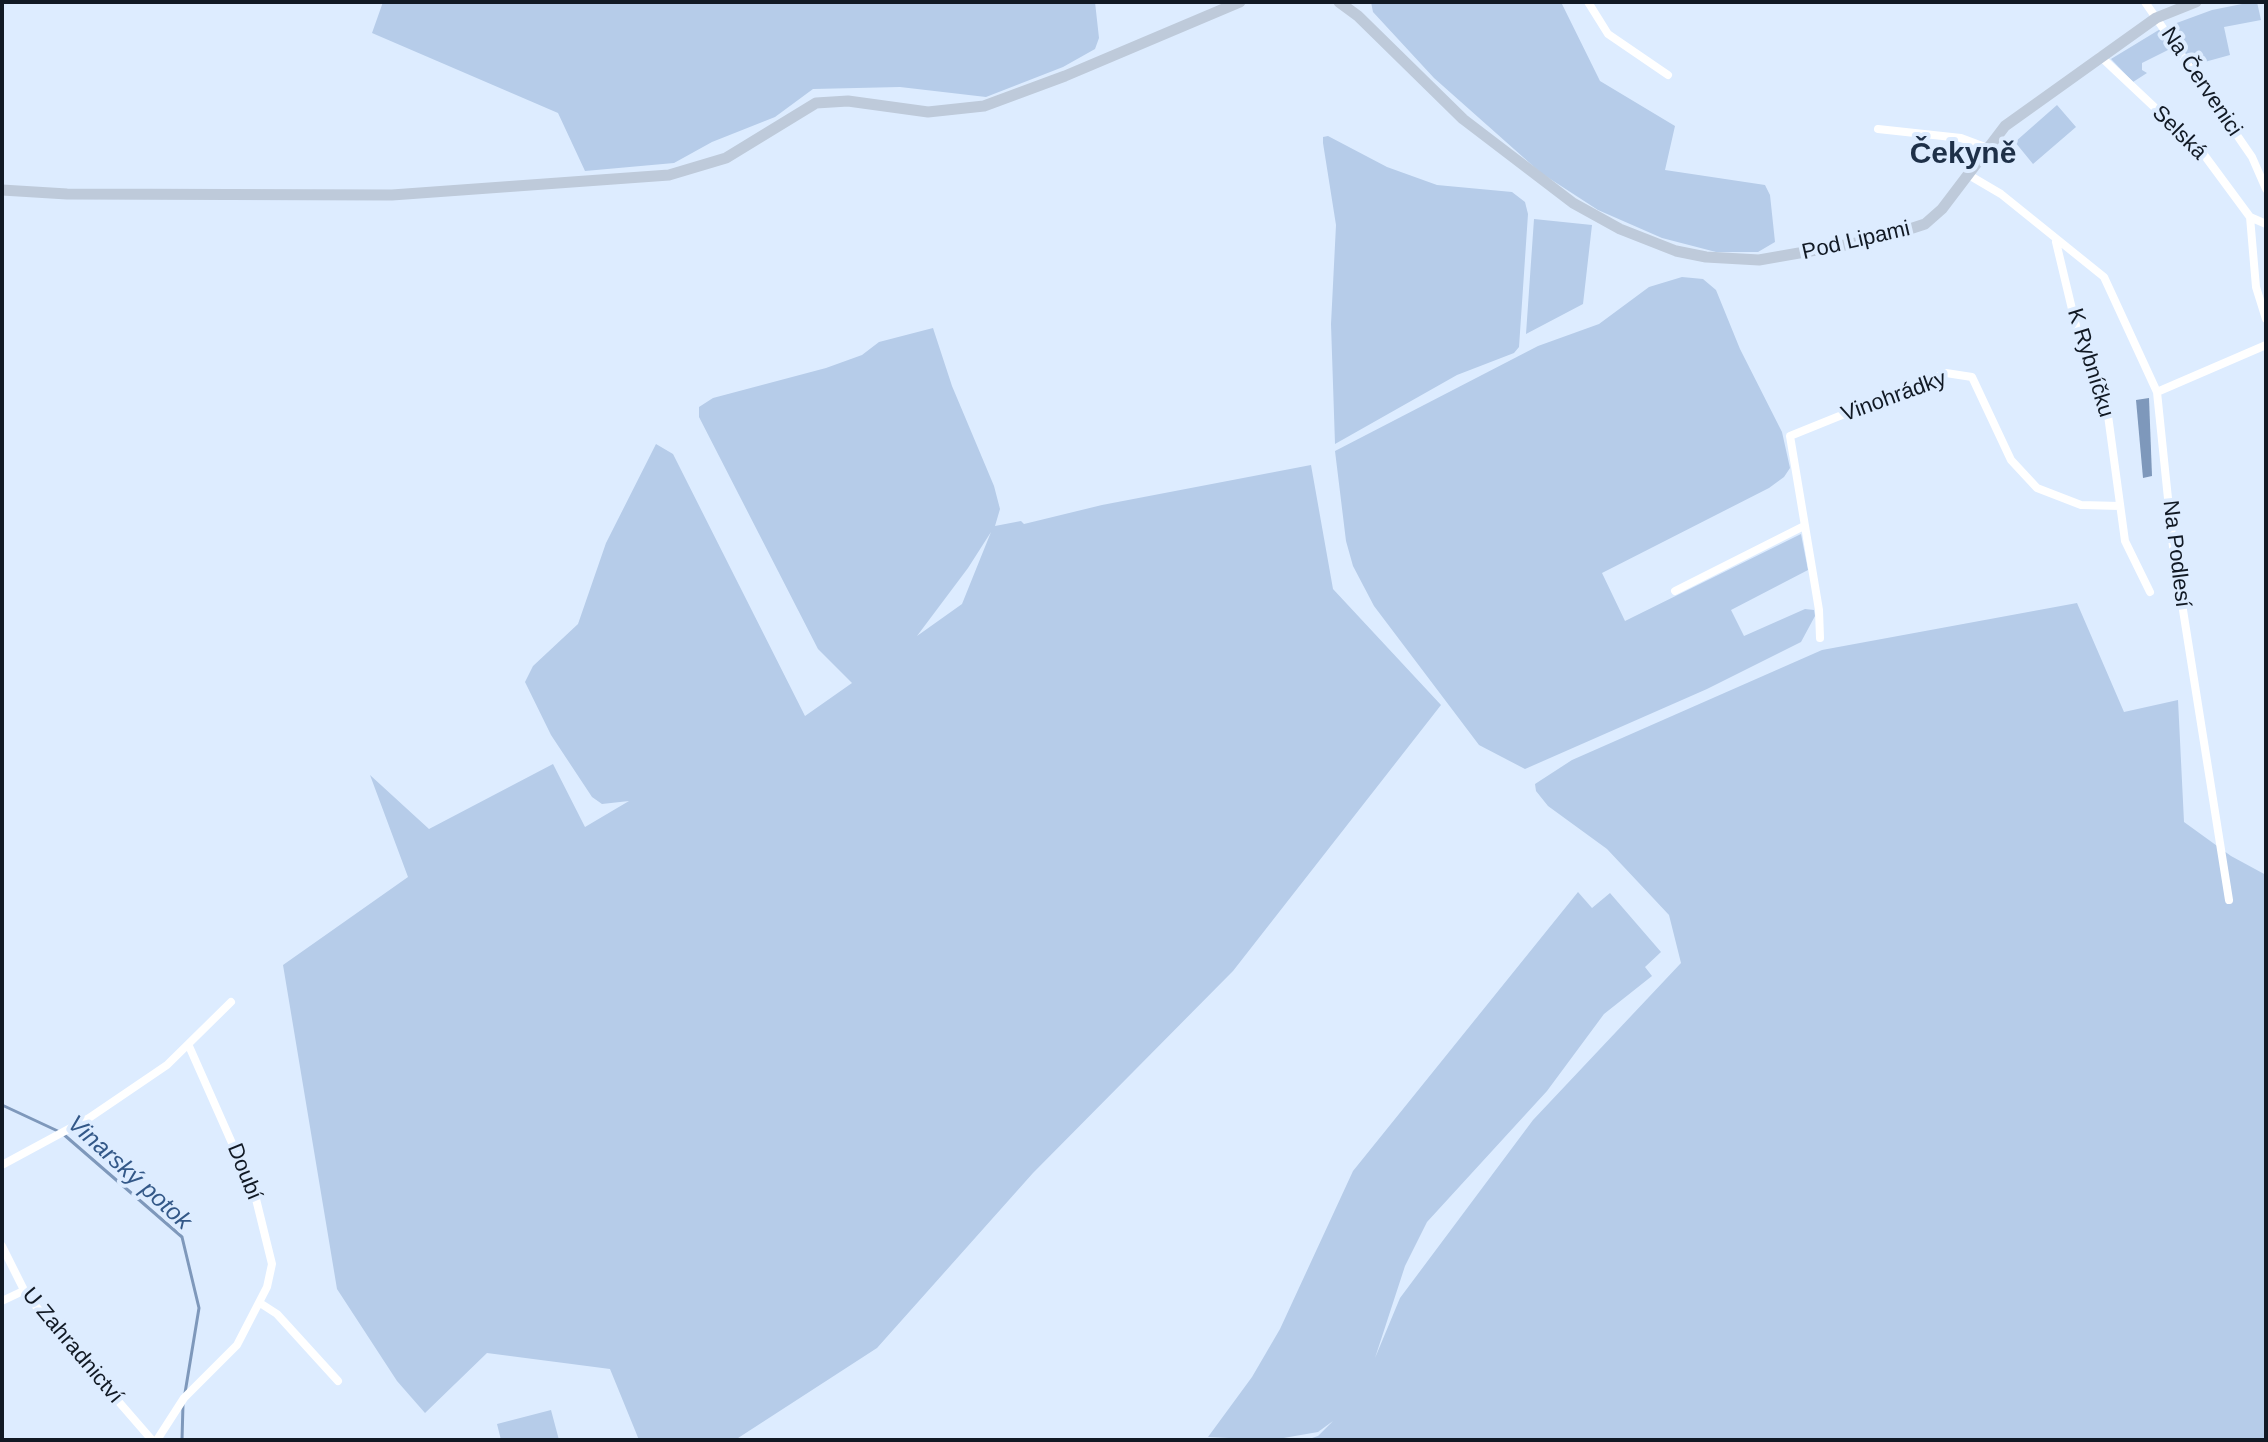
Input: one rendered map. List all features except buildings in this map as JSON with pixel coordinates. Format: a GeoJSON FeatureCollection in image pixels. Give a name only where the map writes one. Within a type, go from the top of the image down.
{"type":"FeatureCollection","features":[{"type":"Feature","properties":{"kind":"main road"},"geometry":{"type":"LineString","coordinates":[[2,190],[67,194],[411,194],[669,175],[726,158],[816,103],[848,101],[917,112],[984,106],[1077,71],[1240,2]]}},
{"type":"Feature","properties":{"kind":"main road","name":"Pod Lipami"},"geometry":{"type":"LineString","coordinates":[[1339,2],[1358,16],[1463,119],[1541,180],[1620,229],[1690,254],[1759,260],[1897,235],[1934,217],[1985,147],[2005,126],[2156,18],[2196,2]]}},
{"type":"Feature","properties":{"kind":"street"},"geometry":{"type":"LineString","coordinates":[[1588,2],[1608,34],[1668,75]]}},
{"type":"Feature","properties":{"kind":"street","name":"Na Červenici"},"geometry":{"type":"LineString","coordinates":[[2145,2],[2252,157],[2266,189]]}},
{"type":"Feature","properties":{"kind":"street","name":"Selská"},"geometry":{"type":"LineString","coordinates":[[2100,56],[2202,152],[2250,217],[2266,224]]}},
{"type":"Feature","properties":{"kind":"street"},"geometry":{"type":"LineString","coordinates":[[1878,129],[1961,138],[1985,147]]}},
{"type":"Feature","properties":{"kind":"street"},"geometry":{"type":"LineString","coordinates":[[1967,174],[2001,194],[2056,241]]}},
{"type":"Feature","properties":{"kind":"street"},"geometry":{"type":"LineString","coordinates":[[2250,217],[2256,287],[2266,319]]}},
{"type":"Feature","properties":{"kind":"street","name":"Na Podlesí"},"geometry":{"type":"LineString","coordinates":[[2056,241],[2104,277],[2157,392],[2173,547],[2229,900]]}},
{"type":"Feature","properties":{"kind":"street","name":"K Rybníčku"},"geometry":{"type":"LineString","coordinates":[[2056,241],[2077,330],[2107,408],[2125,541],[2150,592]]}},
{"type":"Feature","properties":{"kind":"street"},"geometry":{"type":"LineString","coordinates":[[2157,392],[2266,345]]}},
{"type":"Feature","properties":{"kind":"street","name":"Vinohrádky"},"geometry":{"type":"LineString","coordinates":[[1820,638],[1819,610],[1790,436],[1946,373],[1972,377],[2011,460],[2037,488],[2081,505],[2120,506]]}},
{"type":"Feature","properties":{"kind":"street"},"geometry":{"type":"LineString","coordinates":[[1675,591],[1804,526]]}},
{"type":"Feature","properties":{"kind":"street"},"geometry":{"type":"LineString","coordinates":[[2,1165],[89,1118],[167,1065],[231,1002]]}},
{"type":"Feature","properties":{"kind":"street","name":"Doubí"},"geometry":{"type":"LineString","coordinates":[[154,1440],[184,1398],[232,1352],[260,1303],[271,1271],[270,1249],[248,1178],[189,1046]]}},
{"type":"Feature","properties":{"kind":"street","name":"U Zahradnictví"},"geometry":{"type":"LineString","coordinates":[[2,1246],[23,1291],[154,1440]]}},
{"type":"Feature","properties":{"kind":"street"},"geometry":{"type":"LineString","coordinates":[[2,1301],[23,1291]]}},
{"type":"Feature","properties":{"kind":"street"},"geometry":{"type":"LineString","coordinates":[[260,1303],[277,1314],[338,1381]]}},
{"type":"Feature","properties":{"kind":"shaded area"},"geometry":{"type":"Polygon","coordinates":[[[383,2],[1095,2],[1099,38],[1095,49],[1063,67],[986,97],[900,87],[813,89],[775,117],[712,142],[674,163],[585,171],[558,113],[372,33],[383,2]]]}},
{"type":"Feature","properties":{"kind":"shaded area"},"geometry":{"type":"Polygon","coordinates":[[[1371,2],[1561,2],[1600,81],[1675,126],[1665,170],[1765,185],[1770,195],[1775,242],[1758,252],[1716,252],[1662,238],[1598,210],[1541,173],[1434,78],[1373,12],[1371,2]]]}},
{"type":"Feature","properties":{"kind":"shaded area"},"geometry":{"type":"Polygon","coordinates":[[[2257,2],[2261,20],[2224,27],[2230,55],[2190,66],[2163,28],[2212,10],[2257,2]]]}},
{"type":"Feature","properties":{"kind":"shaded area"},"geometry":{"type":"Polygon","coordinates":[[[2162,28],[2174,47],[2142,63],[2142,70],[2147,73],[2133,82],[2111,59],[2162,28]]]}},
{"type":"Feature","properties":{"kind":"shaded area"},"geometry":{"type":"Polygon","coordinates":[[[2057,105],[2076,127],[2033,164],[2015,142],[2057,105]]]}},
{"type":"Feature","properties":{"kind":"shaded area"},"geometry":{"type":"Polygon","coordinates":[[[1328,136],[1387,167],[1437,185],[1512,192],[1525,202],[1528,214],[1519,347],[1514,353],[1457,375],[1335,444],[1331,324],[1336,225],[1323,143],[1323,137],[1328,136]]]}},
{"type":"Feature","properties":{"kind":"shaded area"},"geometry":{"type":"Polygon","coordinates":[[[1534,219],[1592,225],[1583,304],[1526,334],[1534,219]]]}},
{"type":"Feature","properties":{"kind":"shaded area"},"geometry":{"type":"Polygon","coordinates":[[[1682,277],[1703,279],[1716,290],[1740,349],[1782,432],[1790,468],[1769,488],[1602,573],[1625,621],[1801,534],[1808,570],[1731,610],[1744,636],[1805,609],[1814,610],[1815,616],[1801,642],[1707,689],[1525,769],[1479,745],[1374,606],[1353,566],[1346,541],[1335,451],[1538,346],[1599,324],[1649,287],[1682,277]]]}},
{"type":"Feature","properties":{"kind":"shaded area"},"geometry":{"type":"Polygon","coordinates":[[[933,328],[952,386],[994,486],[1000,509],[995,526],[1021,521],[1024,524],[1102,505],[1311,465],[1333,589],[1441,705],[1233,971],[1033,1173],[877,1348],[735,1440],[639,1440],[610,1369],[487,1353],[425,1413],[397,1381],[337,1289],[283,965],[408,877],[370,775],[429,829],[553,764],[585,827],[629,801],[602,804],[592,797],[551,735],[525,682],[533,666],[578,624],[606,543],[656,444],[673,454],[805,716],[852,683],[818,649],[699,417],[699,407],[713,398],[826,368],[862,355],[879,342],[933,328]],[[991,532],[917,636],[962,604],[991,532]]]}},
{"type":"Feature","properties":{"kind":"shaded area"},"geometry":{"type":"Polygon","coordinates":[[[2149,398],[2152,476],[2143,478],[2136,400],[2149,398]]]}},
{"type":"Feature","properties":{"kind":"shaded area"},"geometry":{"type":"Polygon","coordinates":[[[2077,603],[2124,712],[2178,700],[2184,822],[2231,856],[2266,875],[2266,1440],[1306,1440],[1318,1436],[1333,1421],[1318,1432],[1272,1440],[1208,1437],[1252,1377],[1280,1329],[1353,1171],[1578,892],[1592,908],[1610,893],[1661,952],[1645,967],[1652,976],[1604,1014],[1547,1091],[1427,1222],[1405,1266],[1375,1358],[1400,1298],[1533,1120],[1681,963],[1669,915],[1607,849],[1548,806],[1536,791],[1535,784],[1572,760],[1822,650],[2077,603]]]}},
{"type":"Feature","properties":{"kind":"shaded area"},"geometry":{"type":"Polygon","coordinates":[[[551,1410],[559,1440],[501,1440],[497,1424],[551,1410]]]}},
{"type":"Feature","properties":{"kind":"waterway","name":"Vinarský potok"},"geometry":{"type":"LineString","coordinates":[[2,1105],[62,1133],[182,1237],[199,1308],[185,1393]]}},
{"type":"Feature","properties":{"kind":"waterway","name":"Vinarský potok"},"geometry":{"type":"LineString","coordinates":[[182,1440],[183,1404]]}},
{"type":"Feature","properties":{"kind":"district","name":"Čekyně"},"geometry":{"type":"Point","coordinates":[1963,155]}}]}
